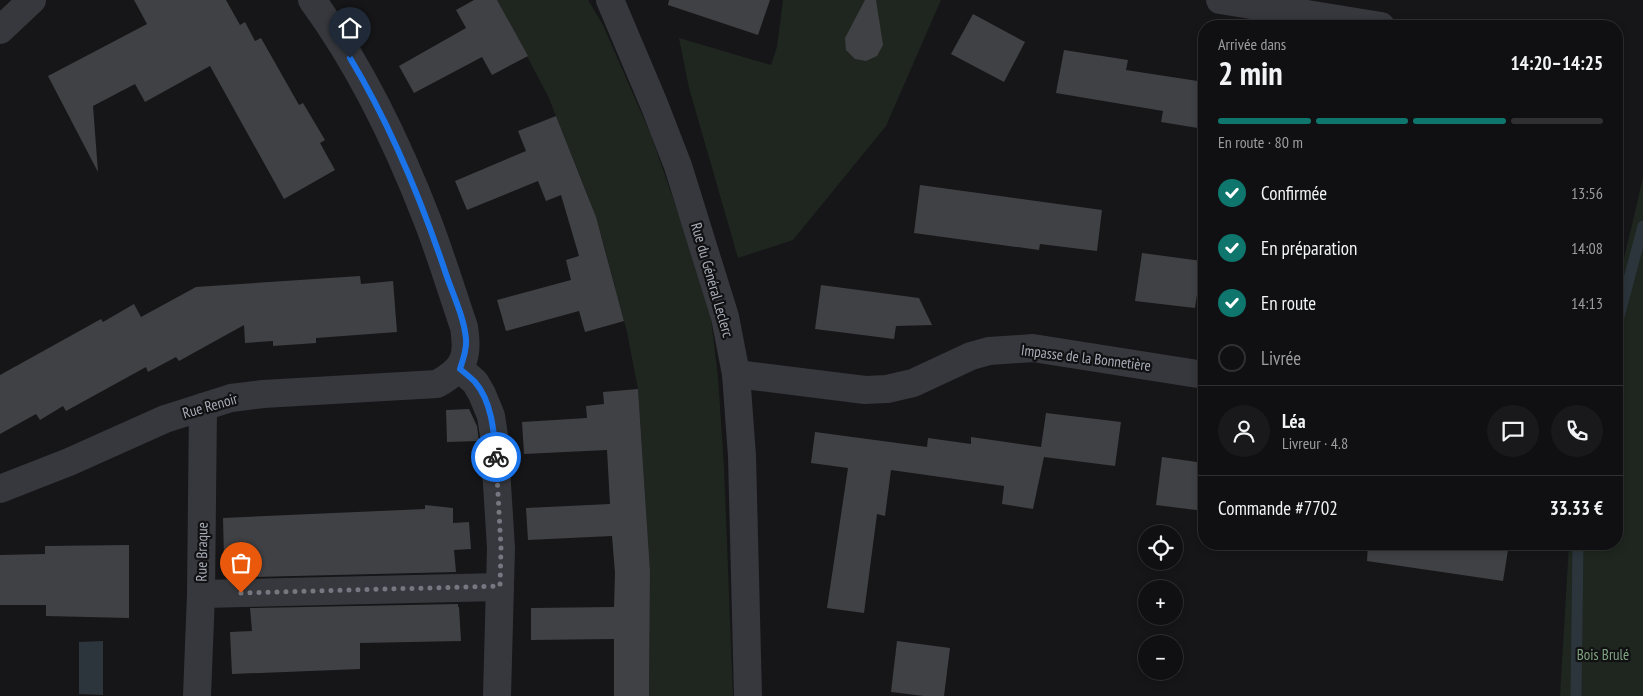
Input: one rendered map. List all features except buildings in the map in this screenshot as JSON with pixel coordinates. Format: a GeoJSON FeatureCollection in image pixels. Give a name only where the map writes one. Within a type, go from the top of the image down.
{"type":"FeatureCollection","features":[{"type":"Feature","properties":{"kind":"street"},"geometry":{"type":"LineString","coordinates":[[0,30],[32,0]]}},
{"type":"Feature","properties":{"kind":"street"},"geometry":{"type":"LineString","coordinates":[[312,0],[332,27],[369,89],[402,157],[429,224],[464,327],[466,352],[460,369],[475,382],[491,416],[501,548],[498,696]]}},
{"type":"Feature","properties":{"kind":"street","name":"Rue du Général Leclerc"},"geometry":{"type":"LineString","coordinates":[[610,0],[654,104],[681,176],[725,318],[736,374],[742,456],[748,696]]}},
{"type":"Feature","properties":{"kind":"street"},"geometry":{"type":"LineString","coordinates":[[1220,0],[1344,20]]}},
{"type":"Feature","properties":{"kind":"street","name":"Impasse de la Bonnetière"},"geometry":{"type":"LineString","coordinates":[[736,374],[865,390],[887,389],[913,383],[971,356],[989,351],[1033,348],[1198,374]]}},
{"type":"Feature","properties":{"kind":"street","name":"Rue Renoir"},"geometry":{"type":"LineString","coordinates":[[0,489],[69,462],[165,419],[231,398],[263,394],[437,384],[460,369]]}},
{"type":"Feature","properties":{"kind":"street","name":"Rue Braque"},"geometry":{"type":"LineString","coordinates":[[197,696],[201,594],[203,407]]}},
{"type":"Feature","properties":{"kind":"street"},"geometry":{"type":"LineString","coordinates":[[201,594],[500,586]]}},
{"type":"Feature","properties":{"kind":"green space"},"geometry":{"type":"Polygon","coordinates":[[[497,0],[588,0],[603,25],[651,135],[709,302],[718,377],[724,467],[733,696],[649,696],[650,571],[638,389],[627,332],[602,238],[588,196],[548,96],[497,0]]]}},
{"type":"Feature","properties":{"kind":"green space"},"geometry":{"type":"Polygon","coordinates":[[[783,0],[941,0],[886,126],[793,240],[738,258],[689,88],[679,38],[771,65],[777,47],[783,0]]]}},
{"type":"Feature","properties":{"kind":"green space","name":"Bois Brulé"},"geometry":{"type":"Polygon","coordinates":[[[1643,178],[1643,696],[1560,696],[1569,550],[1623,550],[1623,262],[1643,178]]]}},
{"type":"Feature","properties":{"kind":"shaded area"},"geometry":{"type":"Polygon","coordinates":[[[103,641],[103,695],[79,694],[79,642],[103,641]]]}},
{"type":"Feature","properties":{"kind":"waterway"},"geometry":{"type":"LineString","coordinates":[[1623,302],[1643,226]]}},
{"type":"Feature","properties":{"kind":"waterway"},"geometry":{"type":"LineString","coordinates":[[1576,696],[1578,550]]}},
{"type":"Feature","properties":{"kind":"way so far"},"geometry":{"type":"LineString","coordinates":[[241,593],[500,586],[501,548],[496,457]]}},
{"type":"Feature","properties":{"kind":"route"},"geometry":{"type":"LineString","coordinates":[[350,58],[369,89],[402,157],[429,224],[464,327],[466,352],[460,369],[475,382],[491,416],[496,457]]}}]}
